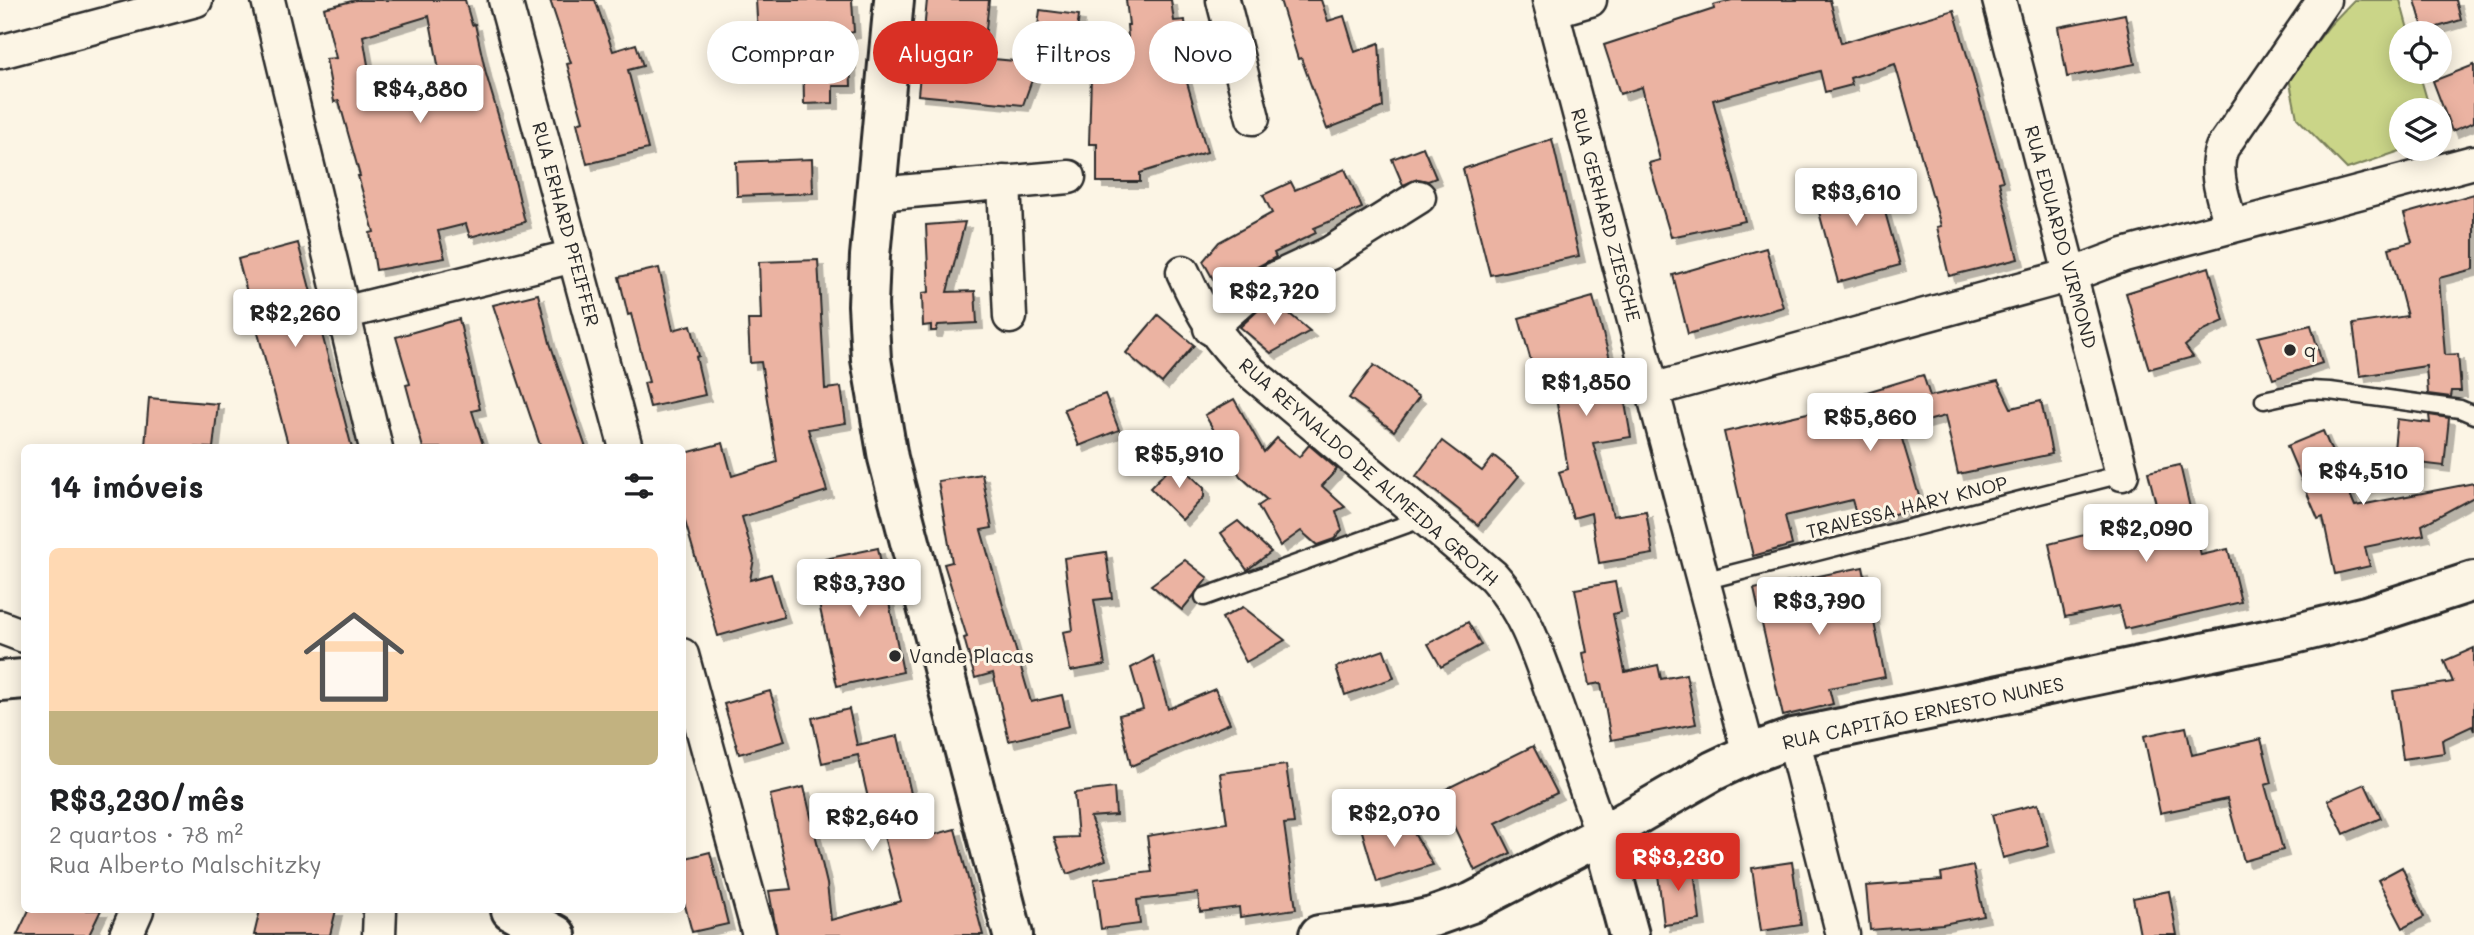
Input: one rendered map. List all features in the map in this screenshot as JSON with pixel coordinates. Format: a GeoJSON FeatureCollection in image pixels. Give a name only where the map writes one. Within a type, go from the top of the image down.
{"type":"FeatureCollection","features":[{"type":"Feature","properties":{"kind":"main road"},"geometry":{"type":"LineString","coordinates":[[894,0],[867,305],[871,359],[880,420],[904,523],[1013,935]]}},
{"type":"Feature","properties":{"kind":"main road","name":"RUA CAPITÃO ERNESTO NUNES"},"geometry":{"type":"LineString","coordinates":[[1320,935],[1432,918],[1471,904],[1602,835],[1713,771],[1793,738],[2294,634],[2367,616],[2474,581]]}},
{"type":"Feature","properties":{"kind":"main road"},"geometry":{"type":"LineString","coordinates":[[0,681],[21,680]]}},
{"type":"Feature","properties":{"kind":"main road"},"geometry":{"type":"LineString","coordinates":[[1602,835],[1629,935]]}},
{"type":"Feature","properties":{"kind":"main road"},"geometry":{"type":"LineString","coordinates":[[516,913],[556,935]]}},
{"type":"Feature","properties":{"kind":"street"},"geometry":{"type":"LineString","coordinates":[[0,52],[196,0]]}},
{"type":"Feature","properties":{"kind":"street"},"geometry":{"type":"LineString","coordinates":[[268,0],[375,444]]}},
{"type":"Feature","properties":{"kind":"street","name":"RUA ERHARD PFEIFFER"},"geometry":{"type":"LineString","coordinates":[[505,0],[625,444]]}},
{"type":"Feature","properties":{"kind":"street"},"geometry":{"type":"LineString","coordinates":[[1223,0],[1253,118]]}},
{"type":"Feature","properties":{"kind":"street"},"geometry":{"type":"LineString","coordinates":[[1550,5],[1590,0]]}},
{"type":"Feature","properties":{"kind":"street","name":"RUA EDUARDO VIRMOND"},"geometry":{"type":"LineString","coordinates":[[1999,0],[2122,474]]}},
{"type":"Feature","properties":{"kind":"street"},"geometry":{"type":"LineString","coordinates":[[2231,226],[2218,171],[2218,158],[2222,148],[2324,0]]}},
{"type":"Feature","properties":{"kind":"street","name":"RUA GERHARD ZIESCHE"},"geometry":{"type":"LineString","coordinates":[[1550,5],[1749,754]]}},
{"type":"Feature","properties":{"kind":"street"},"geometry":{"type":"LineString","coordinates":[[1652,390],[2071,275],[2124,255],[2474,162]]}},
{"type":"Feature","properties":{"kind":"street"},"geometry":{"type":"LineString","coordinates":[[877,194],[1069,177]]}},
{"type":"Feature","properties":{"kind":"street"},"geometry":{"type":"LineString","coordinates":[[1004,182],[1010,317]]}},
{"type":"Feature","properties":{"kind":"street"},"geometry":{"type":"LineString","coordinates":[[1210,328],[1255,288],[1330,253],[1419,197]]}},
{"type":"Feature","properties":{"kind":"street"},"geometry":{"type":"LineString","coordinates":[[343,313],[574,256]]}},
{"type":"Feature","properties":{"kind":"street","name":"RUA REYNALDO DE ALMEIDA GROTH"},"geometry":{"type":"LineString","coordinates":[[1184,272],[1210,328],[1252,373],[1493,576],[1517,607],[1542,664],[1602,835]]}},
{"type":"Feature","properties":{"kind":"street"},"geometry":{"type":"LineString","coordinates":[[0,626],[21,635]]}},
{"type":"Feature","properties":{"kind":"street"},"geometry":{"type":"LineString","coordinates":[[686,670],[759,935]]}},
{"type":"Feature","properties":{"kind":"street"},"geometry":{"type":"LineString","coordinates":[[1793,738],[1843,935]]}},
{"type":"Feature","properties":{"kind":"street"},"geometry":{"type":"LineString","coordinates":[[126,935],[136,913]]}},
{"type":"Feature","properties":{"kind":"street"},"geometry":{"type":"LineString","coordinates":[[379,935],[380,913]]}},
{"type":"Feature","properties":{"kind":"lane"},"geometry":{"type":"LineString","coordinates":[[2264,400],[2310,390],[2330,391],[2459,410],[2474,415]]}},
{"type":"Feature","properties":{"kind":"lane","name":"TRAVESSA HARY KNOP"},"geometry":{"type":"LineString","coordinates":[[1703,581],[2122,474]]}},
{"type":"Feature","properties":{"kind":"lane"},"geometry":{"type":"LineString","coordinates":[[1203,597],[1424,519]]}},
{"type":"Feature","properties":{"kind":"green space"},"geometry":{"type":"Polygon","coordinates":[[[2354,0],[2400,0],[2406,21],[2389,21],[2389,84],[2422,84],[2427,98],[2389,98],[2389,155],[2347,169],[2297,118],[2289,78],[2330,25],[2354,0]]]}},
{"type":"Feature","properties":{"kind":"building"},"geometry":{"type":"Polygon","coordinates":[[[356,0],[465,0],[472,25],[475,24],[525,222],[470,237],[466,224],[438,231],[445,258],[376,270],[370,233],[374,232],[360,176],[339,101],[334,102],[326,59],[336,58],[324,8],[356,0]],[[429,16],[363,36],[375,105],[442,86],[429,16]]]}},
{"type":"Feature","properties":{"kind":"building"},"geometry":{"type":"Polygon","coordinates":[[[550,0],[595,0],[613,51],[636,44],[643,66],[628,70],[648,149],[587,164],[577,123],[583,121],[567,64],[571,63],[550,0]]]}},
{"type":"Feature","properties":{"kind":"building"},"geometry":{"type":"Polygon","coordinates":[[[756,0],[852,0],[853,21],[757,21],[756,0]]]}},
{"type":"Feature","properties":{"kind":"building"},"geometry":{"type":"Polygon","coordinates":[[[927,0],[989,0],[987,21],[925,21],[927,0]]]}},
{"type":"Feature","properties":{"kind":"building"},"geometry":{"type":"Polygon","coordinates":[[[1126,0],[1171,0],[1174,21],[1149,21],[1149,84],[1187,84],[1207,152],[1140,173],[1140,182],[1097,182],[1097,144],[1089,144],[1091,84],[1135,84],[1135,21],[1129,21],[1126,0]]]}},
{"type":"Feature","properties":{"kind":"building"},"geometry":{"type":"Polygon","coordinates":[[[1280,0],[1321,0],[1328,21],[1344,16],[1355,52],[1379,43],[1383,107],[1327,129],[1301,58],[1298,59],[1280,0]]]}},
{"type":"Feature","properties":{"kind":"building"},"geometry":{"type":"Polygon","coordinates":[[[1732,0],[1830,0],[1841,43],[1954,10],[2003,181],[1999,182],[2018,259],[1949,276],[1937,227],[1941,226],[1895,64],[1850,78],[1852,85],[1825,92],[1820,71],[1713,100],[1745,221],[1671,237],[1649,163],[1660,160],[1642,87],[1620,94],[1604,45],[1714,9],[1713,5],[1732,0]]]}},
{"type":"Feature","properties":{"kind":"building"},"geometry":{"type":"Polygon","coordinates":[[[2415,0],[2456,0],[2461,20],[2452,23],[2421,21],[2415,0]]]}},
{"type":"Feature","properties":{"kind":"building"},"geometry":{"type":"Polygon","coordinates":[[[1040,10],[1079,15],[1078,21],[1039,21],[1040,10]]]}},
{"type":"Feature","properties":{"kind":"building"},"geometry":{"type":"Polygon","coordinates":[[[2125,14],[2135,64],[2067,77],[2058,27],[2125,14]]]}},
{"type":"Feature","properties":{"kind":"building"},"geometry":{"type":"Polygon","coordinates":[[[998,59],[1012,61],[1012,84],[1030,84],[1023,105],[918,95],[919,84],[998,84],[998,59]]]}},
{"type":"Feature","properties":{"kind":"building"},"geometry":{"type":"Polygon","coordinates":[[[2474,65],[2474,122],[2452,131],[2452,98],[2439,98],[2434,84],[2452,84],[2452,74],[2474,65]]]}},
{"type":"Feature","properties":{"kind":"building"},"geometry":{"type":"Polygon","coordinates":[[[804,84],[851,84],[833,86],[833,103],[804,104],[804,84]]]}},
{"type":"Feature","properties":{"kind":"building"},"geometry":{"type":"Polygon","coordinates":[[[1552,139],[1579,256],[1490,275],[1463,169],[1552,139]]]}},
{"type":"Feature","properties":{"kind":"building"},"geometry":{"type":"Polygon","coordinates":[[[1423,147],[1436,178],[1428,181],[1418,179],[1403,185],[1392,159],[1423,147]]]}},
{"type":"Feature","properties":{"kind":"building"},"geometry":{"type":"Polygon","coordinates":[[[812,159],[813,193],[737,196],[736,162],[812,159]]]}},
{"type":"Feature","properties":{"kind":"building"},"geometry":{"type":"Polygon","coordinates":[[[1345,169],[1362,208],[1314,228],[1316,233],[1274,253],[1276,257],[1218,288],[1203,261],[1219,242],[1272,213],[1263,195],[1291,182],[1295,190],[1345,169]]]}},
{"type":"Feature","properties":{"kind":"building"},"geometry":{"type":"Polygon","coordinates":[[[1874,173],[1900,265],[1838,282],[1813,190],[1874,173]]]}},
{"type":"Feature","properties":{"kind":"building"},"geometry":{"type":"Polygon","coordinates":[[[2474,194],[2474,269],[2439,278],[2445,355],[2458,354],[2461,391],[2452,391],[2451,397],[2428,394],[2426,366],[2360,376],[2353,324],[2407,316],[2389,248],[2412,242],[2404,214],[2474,194]]]}},
{"type":"Feature","properties":{"kind":"building"},"geometry":{"type":"Polygon","coordinates":[[[965,222],[947,292],[975,291],[977,323],[938,325],[936,331],[931,331],[931,325],[923,326],[922,293],[929,292],[926,225],[965,222]]]}},
{"type":"Feature","properties":{"kind":"building"},"geometry":{"type":"Polygon","coordinates":[[[298,243],[351,444],[288,444],[238,259],[298,243]]]}},
{"type":"Feature","properties":{"kind":"building"},"geometry":{"type":"Polygon","coordinates":[[[1766,248],[1783,307],[1688,334],[1673,275],[1766,248]]]}},
{"type":"Feature","properties":{"kind":"building"},"geometry":{"type":"Polygon","coordinates":[[[818,260],[825,389],[841,387],[846,423],[808,429],[827,491],[742,517],[754,559],[750,580],[771,574],[784,617],[718,636],[686,525],[686,453],[723,443],[732,476],[777,462],[761,362],[750,363],[748,320],[761,320],[759,262],[818,260]]]}},
{"type":"Feature","properties":{"kind":"building"},"geometry":{"type":"Polygon","coordinates":[[[2209,267],[2224,321],[2204,330],[2185,346],[2193,357],[2149,369],[2126,293],[2209,267]]]}},
{"type":"Feature","properties":{"kind":"building"},"geometry":{"type":"Polygon","coordinates":[[[659,268],[673,330],[691,325],[705,395],[650,407],[644,383],[649,382],[619,277],[659,268]]]}},
{"type":"Feature","properties":{"kind":"building"},"geometry":{"type":"Polygon","coordinates":[[[538,294],[550,343],[585,444],[540,444],[493,305],[538,294]]]}},
{"type":"Feature","properties":{"kind":"building"},"geometry":{"type":"Polygon","coordinates":[[[1593,297],[1622,403],[1625,403],[1631,437],[1593,443],[1613,516],[1646,511],[1653,554],[1599,563],[1591,513],[1573,518],[1559,472],[1568,469],[1554,386],[1539,390],[1519,318],[1593,297]]]}},
{"type":"Feature","properties":{"kind":"building"},"geometry":{"type":"Polygon","coordinates":[[[1273,300],[1310,331],[1271,353],[1240,327],[1273,300]]]}},
{"type":"Feature","properties":{"kind":"building"},"geometry":{"type":"Polygon","coordinates":[[[1158,315],[1194,345],[1162,383],[1126,353],[1158,315]]]}},
{"type":"Feature","properties":{"kind":"building"},"geometry":{"type":"Polygon","coordinates":[[[459,319],[480,409],[472,411],[483,444],[422,444],[406,385],[410,384],[396,337],[459,319]]]}},
{"type":"Feature","properties":{"kind":"building","name":"q"},"geometry":{"type":"Polygon","coordinates":[[[2311,325],[2322,363],[2273,379],[2258,337],[2311,325]]]}},
{"type":"Feature","properties":{"kind":"building"},"geometry":{"type":"Polygon","coordinates":[[[1374,365],[1419,397],[1394,431],[1349,398],[1374,365]]]}},
{"type":"Feature","properties":{"kind":"building"},"geometry":{"type":"Polygon","coordinates":[[[1923,375],[1930,396],[1998,381],[2011,408],[2041,401],[2052,454],[1958,474],[1945,416],[1899,429],[1922,506],[1859,524],[1852,500],[1785,516],[1792,545],[1753,556],[1724,432],[1825,409],[1824,405],[1923,375]]]}},
{"type":"Feature","properties":{"kind":"building"},"geometry":{"type":"Polygon","coordinates":[[[1105,394],[1119,430],[1079,446],[1064,409],[1105,394]]]}},
{"type":"Feature","properties":{"kind":"building"},"geometry":{"type":"Polygon","coordinates":[[[149,398],[218,404],[213,444],[145,444],[149,398]]]}},
{"type":"Feature","properties":{"kind":"building"},"geometry":{"type":"Polygon","coordinates":[[[1234,399],[1264,452],[1277,438],[1299,457],[1309,445],[1337,469],[1322,486],[1345,507],[1336,511],[1342,530],[1334,539],[1317,545],[1301,531],[1280,546],[1258,506],[1267,500],[1240,476],[1205,415],[1234,399]]]}},
{"type":"Feature","properties":{"kind":"building"},"geometry":{"type":"Polygon","coordinates":[[[2429,415],[2449,418],[2444,466],[2393,460],[2397,419],[2430,423],[2429,415]]]}},
{"type":"Feature","properties":{"kind":"building"},"geometry":{"type":"Polygon","coordinates":[[[2323,431],[2355,506],[2474,483],[2474,497],[2422,525],[2424,535],[2365,547],[2370,566],[2335,574],[2323,517],[2318,519],[2287,446],[2323,431]]]}},
{"type":"Feature","properties":{"kind":"building"},"geometry":{"type":"Polygon","coordinates":[[[1442,441],[1482,471],[1494,456],[1519,476],[1478,525],[1416,476],[1442,441]]]}},
{"type":"Feature","properties":{"kind":"building"},"geometry":{"type":"Polygon","coordinates":[[[1176,461],[1204,488],[1204,497],[1182,520],[1150,488],[1176,461]]]}},
{"type":"Feature","properties":{"kind":"building"},"geometry":{"type":"Polygon","coordinates":[[[2180,465],[2201,555],[2228,549],[2241,602],[2125,629],[2119,606],[2065,617],[2049,544],[2159,516],[2148,472],[2180,465]]]}},
{"type":"Feature","properties":{"kind":"building"},"geometry":{"type":"Polygon","coordinates":[[[982,474],[992,528],[981,530],[1031,702],[1062,695],[1069,726],[1009,741],[993,673],[975,678],[964,638],[967,637],[944,564],[952,562],[938,481],[982,474]]]}},
{"type":"Feature","properties":{"kind":"building"},"geometry":{"type":"Polygon","coordinates":[[[1238,521],[1271,552],[1247,570],[1221,533],[1238,521]]]}},
{"type":"Feature","properties":{"kind":"building"},"geometry":{"type":"Polygon","coordinates":[[[878,548],[903,672],[837,686],[816,590],[830,587],[825,559],[878,548]]]}},
{"type":"Feature","properties":{"kind":"building"},"geometry":{"type":"Polygon","coordinates":[[[1106,552],[1112,598],[1094,600],[1105,665],[1070,671],[1063,632],[1073,630],[1064,558],[1106,552]]]}},
{"type":"Feature","properties":{"kind":"building"},"geometry":{"type":"Polygon","coordinates":[[[1185,560],[1208,578],[1182,610],[1151,585],[1185,560]]]}},
{"type":"Feature","properties":{"kind":"building"},"geometry":{"type":"Polygon","coordinates":[[[1863,567],[1885,677],[1829,688],[1833,704],[1783,716],[1754,589],[1863,567]]]}},
{"type":"Feature","properties":{"kind":"building"},"geometry":{"type":"Polygon","coordinates":[[[1615,582],[1621,612],[1613,614],[1625,672],[1658,665],[1661,679],[1686,674],[1696,724],[1611,740],[1601,683],[1589,685],[1583,653],[1587,652],[1575,589],[1615,582]]]}},
{"type":"Feature","properties":{"kind":"building"},"geometry":{"type":"Polygon","coordinates":[[[1243,607],[1285,640],[1246,662],[1222,618],[1243,607]]]}},
{"type":"Feature","properties":{"kind":"building"},"geometry":{"type":"Polygon","coordinates":[[[1468,622],[1481,645],[1441,667],[1428,644],[1468,622]]]}},
{"type":"Feature","properties":{"kind":"building"},"geometry":{"type":"Polygon","coordinates":[[[2474,648],[2474,731],[2472,726],[2442,740],[2444,753],[2403,759],[2393,691],[2453,682],[2444,661],[2474,648]]]}},
{"type":"Feature","properties":{"kind":"building"},"geometry":{"type":"Polygon","coordinates":[[[1384,650],[1394,678],[1345,695],[1336,667],[1384,650]]]}},
{"type":"Feature","properties":{"kind":"building"},"geometry":{"type":"Polygon","coordinates":[[[1153,656],[1168,709],[1215,689],[1230,723],[1131,766],[1119,715],[1143,709],[1131,668],[1153,656]]]}},
{"type":"Feature","properties":{"kind":"building"},"geometry":{"type":"Polygon","coordinates":[[[770,691],[785,741],[739,754],[724,704],[770,691]]]}},
{"type":"Feature","properties":{"kind":"building"},"geometry":{"type":"Polygon","coordinates":[[[849,709],[857,745],[898,736],[921,838],[955,829],[983,935],[777,935],[769,891],[791,889],[770,795],[804,787],[827,884],[831,920],[901,901],[877,810],[871,811],[858,755],[822,763],[812,718],[849,709]]]}},
{"type":"Feature","properties":{"kind":"building"},"geometry":{"type":"Polygon","coordinates":[[[2186,727],[2192,755],[2261,739],[2272,783],[2265,785],[2283,850],[2244,861],[2227,799],[2160,813],[2144,736],[2186,727]]]}},
{"type":"Feature","properties":{"kind":"building"},"geometry":{"type":"Polygon","coordinates":[[[1533,746],[1557,793],[1496,823],[1511,853],[1475,871],[1438,793],[1533,746]]]}},
{"type":"Feature","properties":{"kind":"building"},"geometry":{"type":"Polygon","coordinates":[[[1286,765],[1294,823],[1284,824],[1296,909],[1240,917],[1239,907],[1200,912],[1198,893],[1137,900],[1140,924],[1101,929],[1094,879],[1152,872],[1147,836],[1227,823],[1220,773],[1286,765]]]}},
{"type":"Feature","properties":{"kind":"building"},"geometry":{"type":"Polygon","coordinates":[[[2365,784],[2381,818],[2344,834],[2328,800],[2365,784]]]}},
{"type":"Feature","properties":{"kind":"building"},"geometry":{"type":"Polygon","coordinates":[[[1114,788],[1116,815],[1090,817],[1106,860],[1067,874],[1054,838],[1078,837],[1074,793],[1114,788]]]}},
{"type":"Feature","properties":{"kind":"building"},"geometry":{"type":"Polygon","coordinates":[[[2038,804],[2049,846],[2003,858],[1992,815],[2038,804]]]}},
{"type":"Feature","properties":{"kind":"building"},"geometry":{"type":"Polygon","coordinates":[[[1403,815],[1433,865],[1377,882],[1361,828],[1403,815]]]}},
{"type":"Feature","properties":{"kind":"building"},"geometry":{"type":"Polygon","coordinates":[[[710,852],[728,924],[692,932],[686,909],[686,858],[710,852]]]}},
{"type":"Feature","properties":{"kind":"building"},"geometry":{"type":"Polygon","coordinates":[[[1693,862],[1700,920],[1664,925],[1657,866],[1693,862]]]}},
{"type":"Feature","properties":{"kind":"building"},"geometry":{"type":"Polygon","coordinates":[[[1792,862],[1801,925],[1761,931],[1752,868],[1792,862]]]}},
{"type":"Feature","properties":{"kind":"building"},"geometry":{"type":"Polygon","coordinates":[[[1973,866],[1984,916],[1943,924],[1870,930],[1866,886],[1942,880],[1941,873],[1973,866]]]}},
{"type":"Feature","properties":{"kind":"building"},"geometry":{"type":"Polygon","coordinates":[[[2402,867],[2424,917],[2403,928],[2378,880],[2402,867]]]}},
{"type":"Feature","properties":{"kind":"building"},"geometry":{"type":"Polygon","coordinates":[[[2169,891],[2177,935],[2140,935],[2133,898],[2169,891]]]}},
{"type":"Feature","properties":{"kind":"building"},"geometry":{"type":"Polygon","coordinates":[[[28,913],[100,913],[89,935],[17,935],[28,913]]]}},
{"type":"Feature","properties":{"kind":"building"},"geometry":{"type":"Polygon","coordinates":[[[259,913],[335,913],[330,935],[254,935],[259,913]]]}},
{"type":"Feature","properties":{"kind":"place","name":"q"},"geometry":{"type":"Point","coordinates":[2290,350]}},
{"type":"Feature","properties":{"kind":"place","name":"Vande Placas"},"geometry":{"type":"Point","coordinates":[895,656]}}]}
